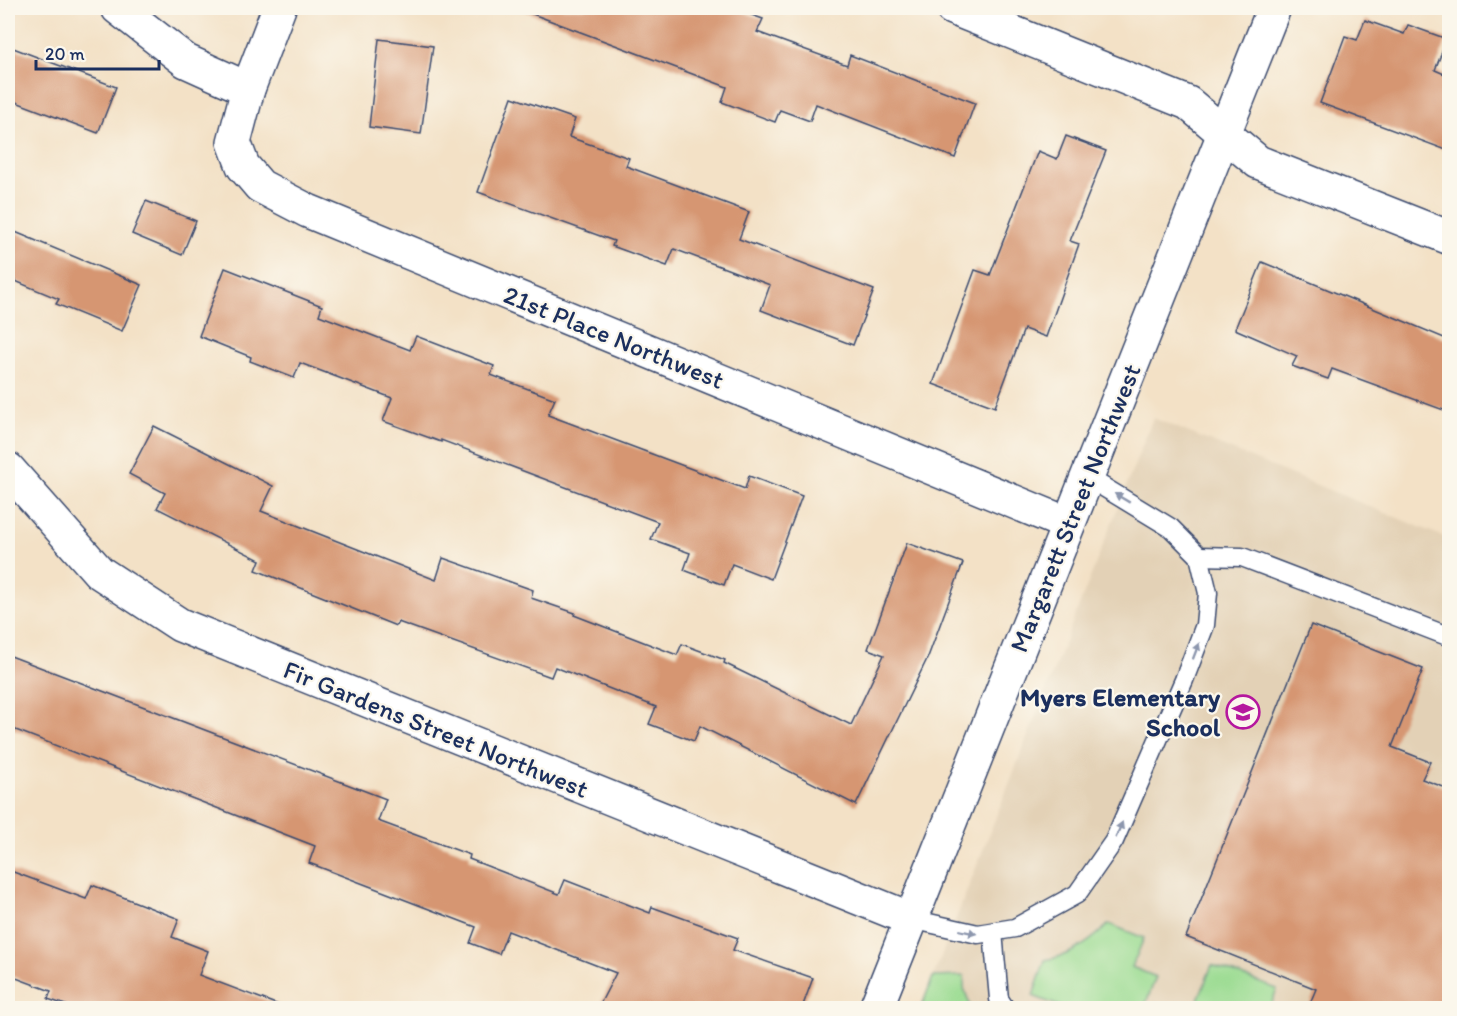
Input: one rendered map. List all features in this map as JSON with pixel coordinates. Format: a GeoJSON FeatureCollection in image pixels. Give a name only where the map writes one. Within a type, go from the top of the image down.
{"type":"FeatureCollection","features":[{"type":"Feature","properties":{"kind":"street"},"geometry":{"type":"LineString","coordinates":[[118,8],[186,62],[248,89]]}},
{"type":"Feature","properties":{"kind":"street","name":"21st Place Northwest"},"geometry":{"type":"LineString","coordinates":[[279,8],[248,89],[234,142],[243,166],[260,186],[319,215],[1068,524]]}},
{"type":"Feature","properties":{"kind":"street"},"geometry":{"type":"LineString","coordinates":[[952,8],[1188,104],[1258,162],[1449,238]]}},
{"type":"Feature","properties":{"kind":"street","name":"Margarett Street Northwest"},"geometry":{"type":"LineString","coordinates":[[876,1008],[1275,8]]}},
{"type":"Feature","properties":{"kind":"street","name":"Fir Gardens Street Northwest"},"geometry":{"type":"LineString","coordinates":[[8,469],[99,572],[180,626],[911,920]]}},
{"type":"Feature","properties":{"kind":"lane"},"geometry":{"type":"LineString","coordinates":[[911,920],[978,934],[993,932],[1015,928],[1077,894],[1114,841],[1184,680],[1205,625],[1208,593],[1199,556],[1171,528],[1087,477]]}},
{"type":"Feature","properties":{"kind":"lane"},"geometry":{"type":"LineString","coordinates":[[1199,556],[1242,557],[1449,637]]}},
{"type":"Feature","properties":{"kind":"lane"},"geometry":{"type":"LineString","coordinates":[[993,932],[999,999],[1005,1008]]}},
{"type":"Feature","properties":{"kind":"shaded area","name":"Myers Elementary School"},"geometry":{"type":"Polygon","coordinates":[[[1153,418],[1449,539],[1449,1008],[971,1008],[964,987],[933,977],[1153,418]]]}},
{"type":"Feature","properties":{"kind":"green space"},"geometry":{"type":"Polygon","coordinates":[[[1109,924],[1144,938],[1132,967],[1156,977],[1144,1008],[1064,1008],[1033,996],[1045,960],[1080,947],[1109,924]]]}},
{"type":"Feature","properties":{"kind":"green space"},"geometry":{"type":"Polygon","coordinates":[[[1212,965],[1277,989],[1270,1008],[1195,1008],[1212,965]]]}},
{"type":"Feature","properties":{"kind":"green space"},"geometry":{"type":"Polygon","coordinates":[[[964,976],[964,988],[971,1008],[921,1008],[933,977],[964,976]]]}},
{"type":"Feature","properties":{"kind":"building"},"geometry":{"type":"Polygon","coordinates":[[[523,8],[732,8],[763,19],[757,32],[847,65],[850,55],[975,103],[955,158],[816,104],[810,121],[780,110],[775,122],[722,102],[727,87],[522,10],[523,8]]]}},
{"type":"Feature","properties":{"kind":"building"},"geometry":{"type":"Polygon","coordinates":[[[1365,20],[1404,34],[1408,25],[1447,39],[1435,70],[1449,76],[1449,151],[1320,103],[1345,36],[1357,40],[1365,20]]]}},
{"type":"Feature","properties":{"kind":"building"},"geometry":{"type":"Polygon","coordinates":[[[379,39],[433,46],[421,134],[369,127],[379,39]]]}},
{"type":"Feature","properties":{"kind":"building"},"geometry":{"type":"Polygon","coordinates":[[[8,46],[116,87],[98,133],[8,99],[8,46]]]}},
{"type":"Feature","properties":{"kind":"building"},"geometry":{"type":"Polygon","coordinates":[[[512,97],[575,119],[569,137],[629,158],[626,166],[749,212],[739,239],[874,290],[853,345],[761,310],[770,285],[674,249],[667,266],[612,246],[614,241],[478,192],[512,97]]]}},
{"type":"Feature","properties":{"kind":"building"},"geometry":{"type":"Polygon","coordinates":[[[1066,136],[1106,151],[1070,241],[1079,244],[1046,337],[1024,329],[995,407],[933,384],[975,270],[990,275],[1038,151],[1057,159],[1066,136]]]}},
{"type":"Feature","properties":{"kind":"building"},"geometry":{"type":"Polygon","coordinates":[[[146,201],[196,221],[182,255],[132,234],[146,201]]]}},
{"type":"Feature","properties":{"kind":"building"},"geometry":{"type":"Polygon","coordinates":[[[8,229],[142,285],[122,331],[56,304],[59,299],[8,278],[8,229]]]}},
{"type":"Feature","properties":{"kind":"building"},"geometry":{"type":"Polygon","coordinates":[[[1262,262],[1449,340],[1449,412],[1332,369],[1328,379],[1292,366],[1297,356],[1235,329],[1262,262]]]}},
{"type":"Feature","properties":{"kind":"building"},"geometry":{"type":"Polygon","coordinates":[[[225,268],[322,306],[319,315],[410,350],[416,336],[494,366],[491,375],[555,399],[548,415],[745,489],[749,476],[802,496],[771,579],[732,564],[724,585],[684,570],[690,553],[651,539],[658,522],[441,440],[441,442],[383,421],[392,398],[300,363],[294,378],[250,361],[251,357],[199,336],[225,268]]]}},
{"type":"Feature","properties":{"kind":"building"},"geometry":{"type":"Polygon","coordinates":[[[154,426],[273,486],[261,511],[436,580],[443,558],[533,590],[531,598],[575,613],[574,615],[677,655],[682,644],[725,660],[724,663],[851,725],[884,655],[868,649],[907,543],[963,563],[928,657],[856,805],[700,726],[694,741],[649,724],[656,707],[555,667],[551,677],[398,622],[396,626],[256,570],[260,560],[157,508],[165,493],[129,474],[154,426]]]}},
{"type":"Feature","properties":{"kind":"building"},"geometry":{"type":"Polygon","coordinates":[[[1311,625],[1423,669],[1392,747],[1430,762],[1422,779],[1449,789],[1449,1008],[1308,1008],[1316,989],[1186,937],[1311,625]]]}},
{"type":"Feature","properties":{"kind":"building"},"geometry":{"type":"Polygon","coordinates":[[[8,655],[386,799],[378,821],[470,855],[469,859],[559,894],[565,880],[650,913],[652,907],[738,938],[733,950],[813,978],[802,1008],[598,1008],[616,973],[508,931],[499,954],[470,943],[476,927],[309,863],[315,846],[8,727],[8,655]]]}},
{"type":"Feature","properties":{"kind":"building"},"geometry":{"type":"Polygon","coordinates":[[[8,870],[86,899],[92,885],[179,919],[172,937],[208,951],[199,975],[281,1006],[280,1008],[74,1008],[48,999],[51,991],[8,975],[8,870]]]}},
{"type":"Feature","properties":{"kind":"place","name":"Myers Elementary School"},"geometry":{"type":"Point","coordinates":[1243,712]}}]}
